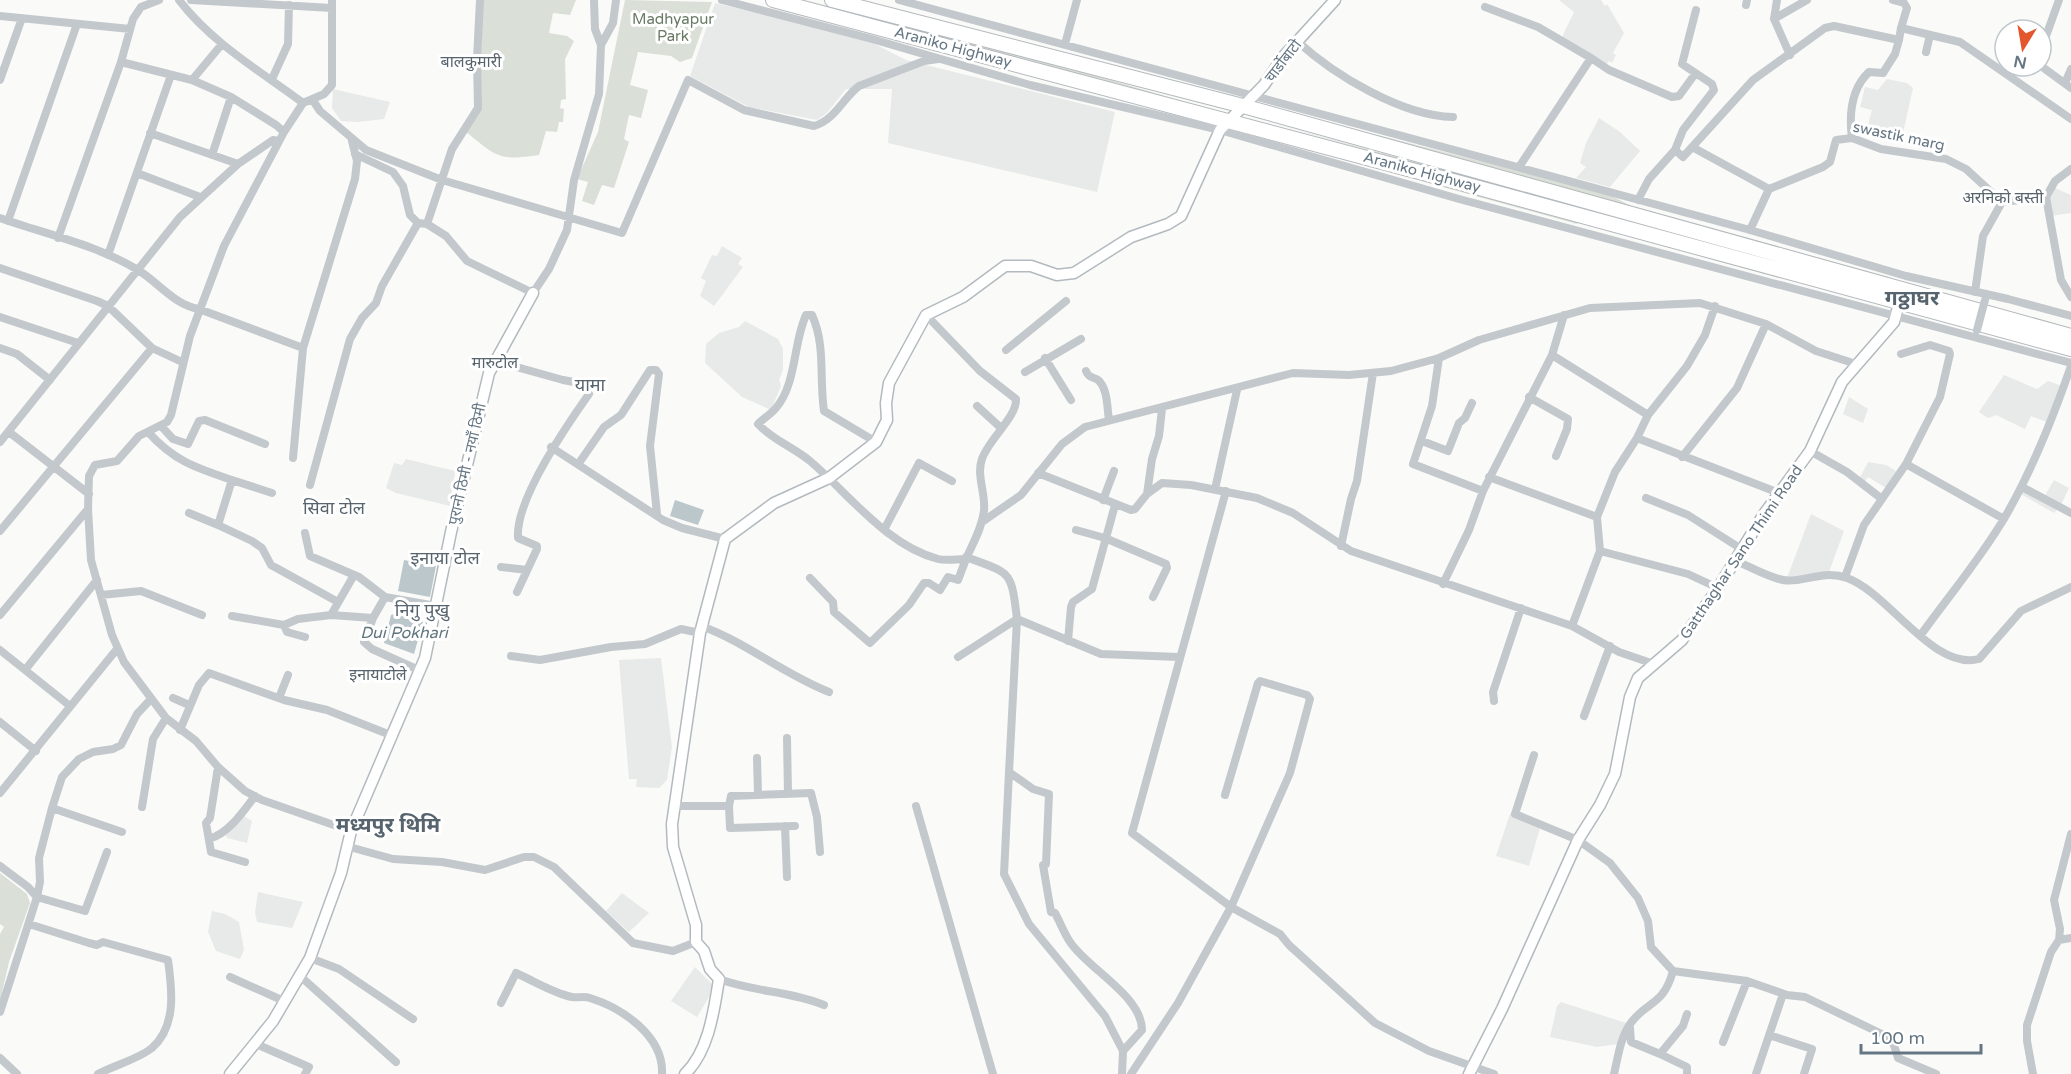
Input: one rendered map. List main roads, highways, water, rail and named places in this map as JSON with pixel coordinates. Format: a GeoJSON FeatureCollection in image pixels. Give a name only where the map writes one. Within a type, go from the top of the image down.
{"type":"FeatureCollection","features":[{"type":"Feature","properties":{"kind":"highway","name":"Araniko Highway"},"geometry":{"type":"LineString","coordinates":[[773,0],[1224,125],[2071,349]]}},
{"type":"Feature","properties":{"kind":"highway","name":"Araniko Highway"},"geometry":{"type":"LineString","coordinates":[[832,0],[1248,102],[1899,304],[2071,336]]}},
{"type":"Feature","properties":{"kind":"main road","name":"चार्डोबाटो"},"geometry":{"type":"LineString","coordinates":[[1224,125],[1248,102],[1335,0]]}},
{"type":"Feature","properties":{"kind":"main road"},"geometry":{"type":"LineString","coordinates":[[685,1074],[698,1057],[707,1032],[719,979],[710,969],[704,951],[696,942],[696,925],[673,847],[673,806],[700,629],[726,539],[774,503],[829,478],[876,442],[887,420],[886,403],[889,383],[926,315],[963,297],[1005,266],[1031,266],[1058,274],[1074,273],[1131,237],[1177,219],[1188,205],[1224,125]]}},
{"type":"Feature","properties":{"kind":"main road","name":"पुरानो ठिमी - नयाँ ठिमी"},"geometry":{"type":"LineString","coordinates":[[230,1074],[256,1044],[310,958],[341,873],[351,831],[421,671],[489,373],[533,293]]}},
{"type":"Feature","properties":{"kind":"main road","name":"Gatthaghar Sano Thimi Road"},"geometry":{"type":"LineString","coordinates":[[1471,1070],[1578,840],[1600,806],[1615,774],[1633,687],[1638,678],[1682,640],[1779,493],[1810,451],[1837,392],[1856,364],[1891,327],[1899,304]]}},
{"type":"Feature","properties":{"kind":"water"},"geometry":{"type":"Polygon","coordinates":[[[675,500],[704,510],[698,525],[670,516],[675,500]]]}},
{"type":"Feature","properties":{"kind":"water","name":"Dui Pokhari"},"geometry":{"type":"Polygon","coordinates":[[[404,560],[436,566],[430,597],[398,591],[404,560]]]}},
{"type":"Feature","properties":{"kind":"water","name":"Dui Pokhari"},"geometry":{"type":"Polygon","coordinates":[[[391,615],[423,622],[414,654],[384,643],[391,615]]]}},
{"type":"Feature","properties":{"kind":"district","name":"बालकुमारी"},"geometry":{"type":"Point","coordinates":[471,61]}},
{"type":"Feature","properties":{"kind":"district","name":"अरनिको बस्ती"},"geometry":{"type":"Point","coordinates":[2003,197]}},
{"type":"Feature","properties":{"kind":"district","name":"गठ्ठाघर"},"geometry":{"type":"Point","coordinates":[1912,298]}},
{"type":"Feature","properties":{"kind":"district","name":"मारुटोल"},"geometry":{"type":"Point","coordinates":[495,362]}},
{"type":"Feature","properties":{"kind":"district","name":"यामा"},"geometry":{"type":"Point","coordinates":[590,385]}},
{"type":"Feature","properties":{"kind":"district","name":"सिवा टोल"},"geometry":{"type":"Point","coordinates":[334,508]}},
{"type":"Feature","properties":{"kind":"district","name":"इनाया टोल"},"geometry":{"type":"Point","coordinates":[445,558]}},
{"type":"Feature","properties":{"kind":"district","name":"निगु पुखु"},"geometry":{"type":"Point","coordinates":[422,610]}},
{"type":"Feature","properties":{"kind":"district","name":"इनायाटोले"},"geometry":{"type":"Point","coordinates":[378,674]}},
{"type":"Feature","properties":{"kind":"district","name":"मध्यपुर थिमि"},"geometry":{"type":"Point","coordinates":[388,825]}},
{"type":"Feature","properties":{"kind":"park label","name":"Madhyapur Park"},"geometry":{"type":"Point","coordinates":[673,28]}}]}
